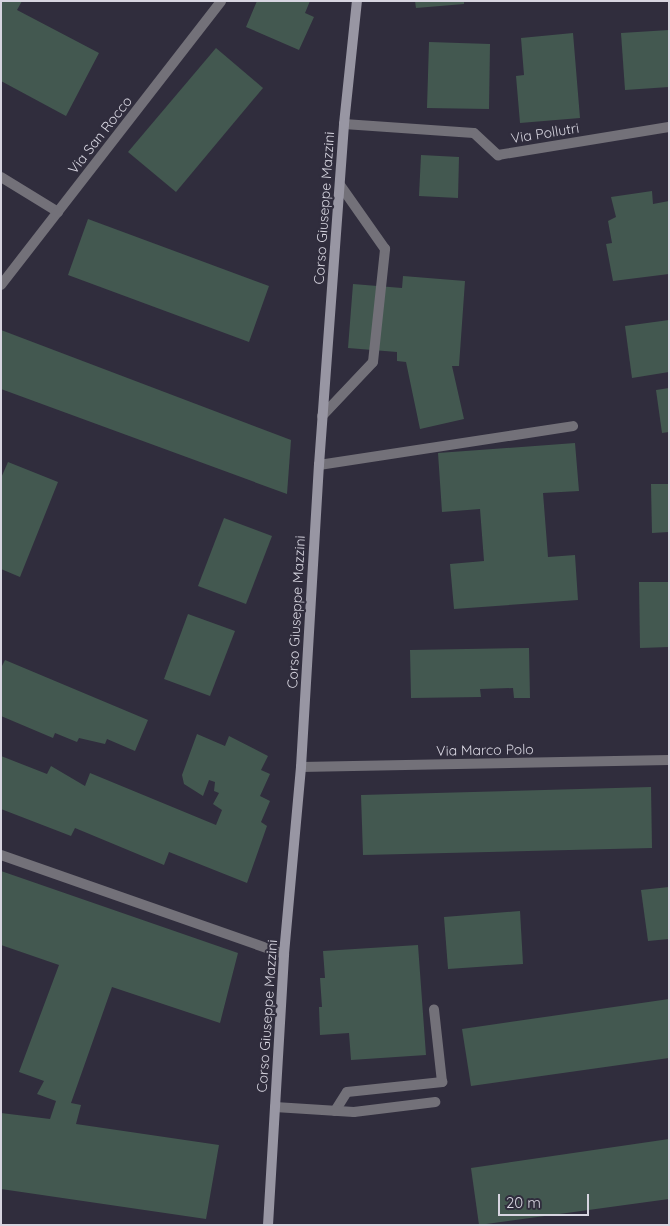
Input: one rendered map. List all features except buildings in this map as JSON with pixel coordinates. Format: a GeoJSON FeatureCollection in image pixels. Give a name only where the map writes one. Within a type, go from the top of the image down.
{"type":"FeatureCollection","features":[{"type":"Feature","properties":{"kind":"main road","name":"Corso Giuseppe Mazzini"},"geometry":{"type":"LineString","coordinates":[[268,1225],[284,954],[301,767],[318,465],[344,124],[357,1]]}},
{"type":"Feature","properties":{"kind":"street","name":"Via San Rocco"},"geometry":{"type":"LineString","coordinates":[[1,284],[221,1]]}},
{"type":"Feature","properties":{"kind":"street","name":"Via Pollutri"},"geometry":{"type":"LineString","coordinates":[[344,124],[474,133],[498,155],[669,127]]}},
{"type":"Feature","properties":{"kind":"street"},"geometry":{"type":"LineString","coordinates":[[1,176],[58,212]]}},
{"type":"Feature","properties":{"kind":"street"},"geometry":{"type":"LineString","coordinates":[[322,416],[373,362],[385,249],[340,185]]}},
{"type":"Feature","properties":{"kind":"street"},"geometry":{"type":"LineString","coordinates":[[318,465],[573,426]]}},
{"type":"Feature","properties":{"kind":"street","name":"Via Marco Polo"},"geometry":{"type":"LineString","coordinates":[[301,767],[669,760]]}},
{"type":"Feature","properties":{"kind":"street"},"geometry":{"type":"LineString","coordinates":[[1,855],[284,954]]}},
{"type":"Feature","properties":{"kind":"street"},"geometry":{"type":"LineString","coordinates":[[335,1111],[347,1092],[442,1082],[434,1009]]}},
{"type":"Feature","properties":{"kind":"street"},"geometry":{"type":"LineString","coordinates":[[275,1107],[354,1112],[435,1102]]}}]}
